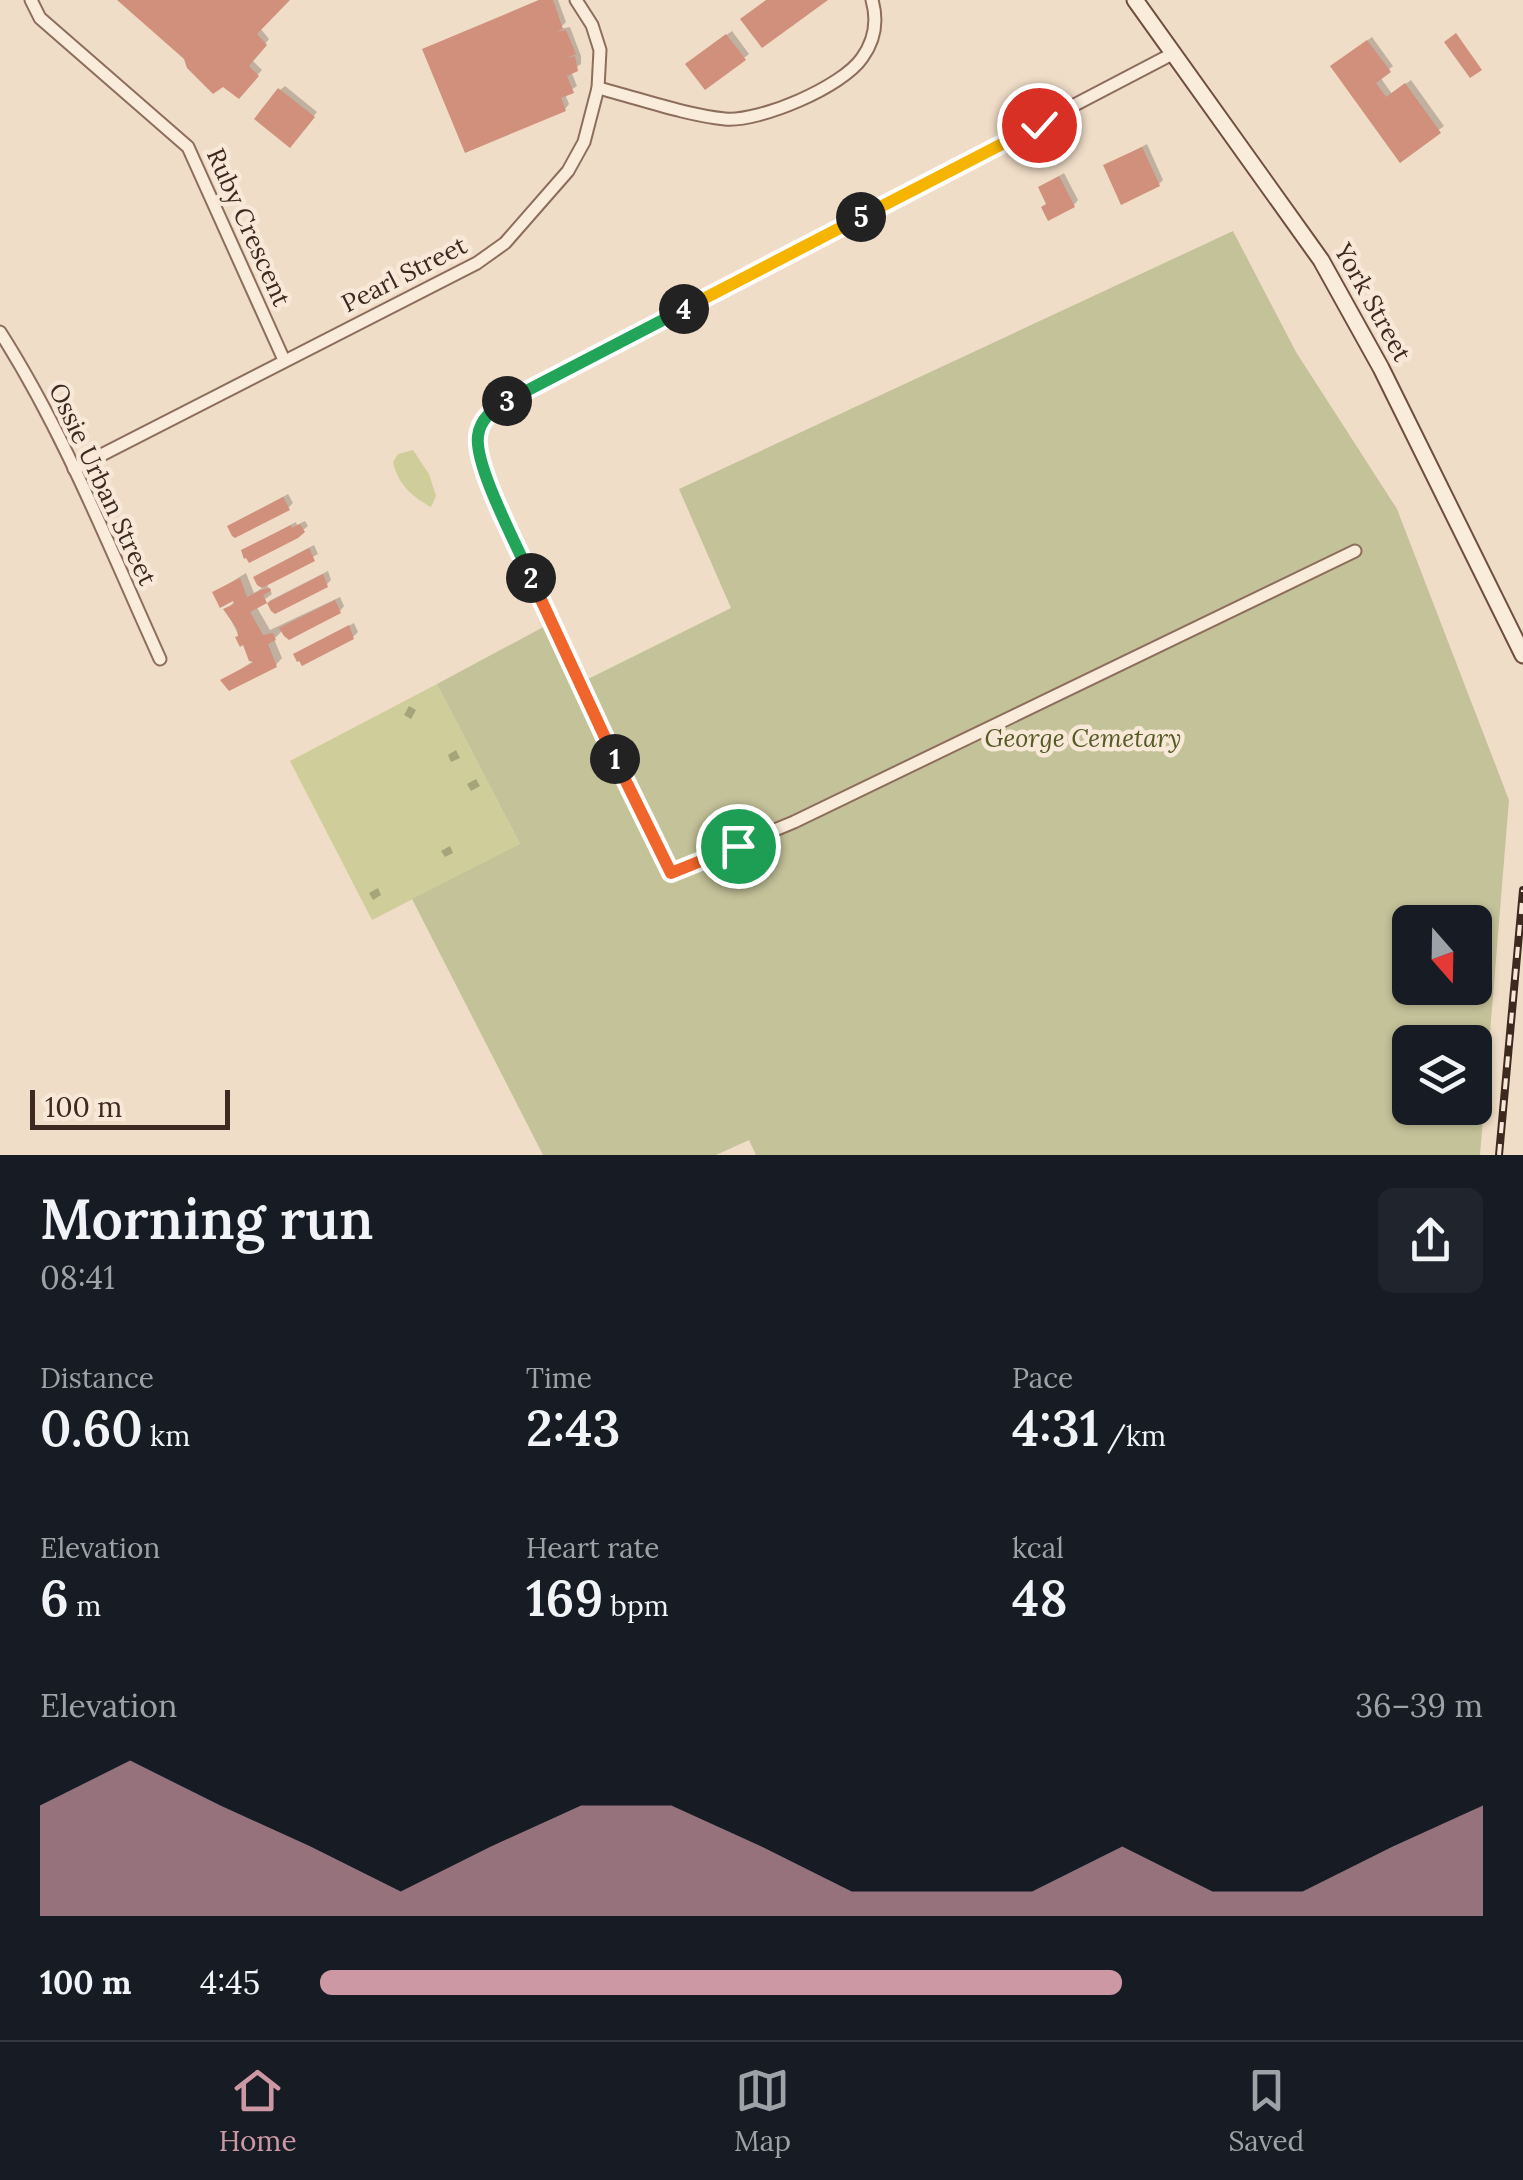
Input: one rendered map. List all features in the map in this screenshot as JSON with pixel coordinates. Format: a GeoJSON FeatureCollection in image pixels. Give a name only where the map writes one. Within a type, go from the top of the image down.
{"type":"FeatureCollection","features":[{"type":"Feature","properties":{"kind":"main road","name":"York Street"},"geometry":{"type":"LineString","coordinates":[[1135,0],[1321,260],[1382,368],[1523,655]]}},
{"type":"Feature","properties":{"kind":"street","name":"Ruby Crescent"},"geometry":{"type":"LineString","coordinates":[[31,0],[40,18],[188,147],[284,360]]}},
{"type":"Feature","properties":{"kind":"street","name":"Pearl Street"},"geometry":{"type":"LineString","coordinates":[[74,470],[477,263],[505,242],[577,158],[598,88],[600,50],[592,24],[576,0]]}},
{"type":"Feature","properties":{"kind":"street"},"geometry":{"type":"LineString","coordinates":[[598,88],[724,118],[767,114],[843,76],[861,61],[873,39],[876,14],[872,0]]}},
{"type":"Feature","properties":{"kind":"street"},"geometry":{"type":"LineString","coordinates":[[1174,53],[492,409],[477,437],[489,484],[571,668],[671,873],[794,822],[1355,551]]}},
{"type":"Feature","properties":{"kind":"street","name":"Ossie Urban Street"},"geometry":{"type":"LineString","coordinates":[[0,332],[22,366],[74,470],[160,659]]}},
{"type":"Feature","properties":{"kind":"shaded area"},"geometry":{"type":"Polygon","coordinates":[[[413,450],[429,474],[436,496],[431,507],[406,489],[395,470],[393,462],[398,454],[413,450]]]}},
{"type":"Feature","properties":{"kind":"shaded area"},"geometry":{"type":"Polygon","coordinates":[[[437,684],[520,844],[372,920],[290,761],[437,684]]]}},
{"type":"Feature","properties":{"kind":"green space","name":"George Cemetary"},"geometry":{"type":"Polygon","coordinates":[[[1233,231],[1296,352],[1397,509],[1509,800],[1491,1025],[1392,1025],[1392,1125],[1482,1125],[1480,1155],[756,1155],[749,1140],[716,1155],[543,1155],[412,899],[520,844],[437,684],[560,618],[588,679],[731,608],[679,489],[1233,231]]]}},
{"type":"Feature","properties":{"kind":"building"},"geometry":{"type":"Polygon","coordinates":[[[117,0],[290,0],[257,34],[267,45],[249,66],[259,76],[239,99],[223,87],[213,94],[187,68],[184,59],[117,0]]]}},
{"type":"Feature","properties":{"kind":"building"},"geometry":{"type":"Polygon","coordinates":[[[539,0],[553,0],[563,29],[556,32],[566,30],[576,54],[566,58],[575,56],[578,71],[567,76],[574,93],[561,98],[566,111],[465,153],[422,49],[539,0]]]}},
{"type":"Feature","properties":{"kind":"building"},"geometry":{"type":"Polygon","coordinates":[[[766,0],[828,0],[762,48],[740,19],[766,0]]]}},
{"type":"Feature","properties":{"kind":"building"},"geometry":{"type":"Polygon","coordinates":[[[1456,33],[1482,70],[1470,78],[1444,42],[1456,33]]]}},
{"type":"Feature","properties":{"kind":"building"},"geometry":{"type":"Polygon","coordinates":[[[726,34],[746,60],[705,90],[685,64],[726,34]]]}},
{"type":"Feature","properties":{"kind":"building"},"geometry":{"type":"Polygon","coordinates":[[[1367,40],[1391,72],[1376,83],[1386,97],[1405,83],[1441,133],[1400,163],[1330,66],[1367,40]]]}},
{"type":"Feature","properties":{"kind":"building"},"geometry":{"type":"Polygon","coordinates":[[[278,88],[315,117],[290,148],[254,119],[278,88]]]}},
{"type":"Feature","properties":{"kind":"building"},"geometry":{"type":"Polygon","coordinates":[[[1142,147],[1160,186],[1121,205],[1103,165],[1142,147]]]}},
{"type":"Feature","properties":{"kind":"building"},"geometry":{"type":"Polygon","coordinates":[[[1059,176],[1075,207],[1048,221],[1038,187],[1059,176]]]}},
{"type":"Feature","properties":{"kind":"building"},"geometry":{"type":"Polygon","coordinates":[[[283,497],[290,510],[235,538],[232,536],[227,526],[283,497]]]}},
{"type":"Feature","properties":{"kind":"building"},"geometry":{"type":"Polygon","coordinates":[[[300,524],[305,532],[298,538],[249,563],[244,559],[241,550],[300,524]]]}},
{"type":"Feature","properties":{"kind":"building"},"geometry":{"type":"Polygon","coordinates":[[[309,548],[315,561],[262,588],[257,585],[253,577],[309,548]]]}},
{"type":"Feature","properties":{"kind":"building"},"geometry":{"type":"Polygon","coordinates":[[[323,574],[328,587],[275,614],[271,611],[267,603],[323,574]]]}},
{"type":"Feature","properties":{"kind":"building"},"geometry":{"type":"Polygon","coordinates":[[[240,578],[247,597],[270,588],[263,595],[267,603],[250,612],[263,635],[273,633],[276,640],[268,644],[277,667],[229,691],[220,680],[254,662],[249,661],[243,645],[240,647],[235,637],[237,629],[223,609],[233,601],[220,608],[212,592],[240,578]]]}},
{"type":"Feature","properties":{"kind":"building"},"geometry":{"type":"Polygon","coordinates":[[[335,600],[341,613],[289,640],[279,628],[335,600]]]}},
{"type":"Feature","properties":{"kind":"building"},"geometry":{"type":"Polygon","coordinates":[[[349,625],[354,639],[302,666],[297,662],[293,654],[349,625]]]}},
{"type":"Feature","properties":{"kind":"railway"},"geometry":{"type":"LineString","coordinates":[[1499,1155],[1523,890]]}},
{"type":"Feature","properties":{"kind":"route"},"geometry":{"type":"LineString","coordinates":[[738,846],[671,873],[571,668],[489,484],[477,437],[484,420],[492,409],[1039,125]]}}]}
